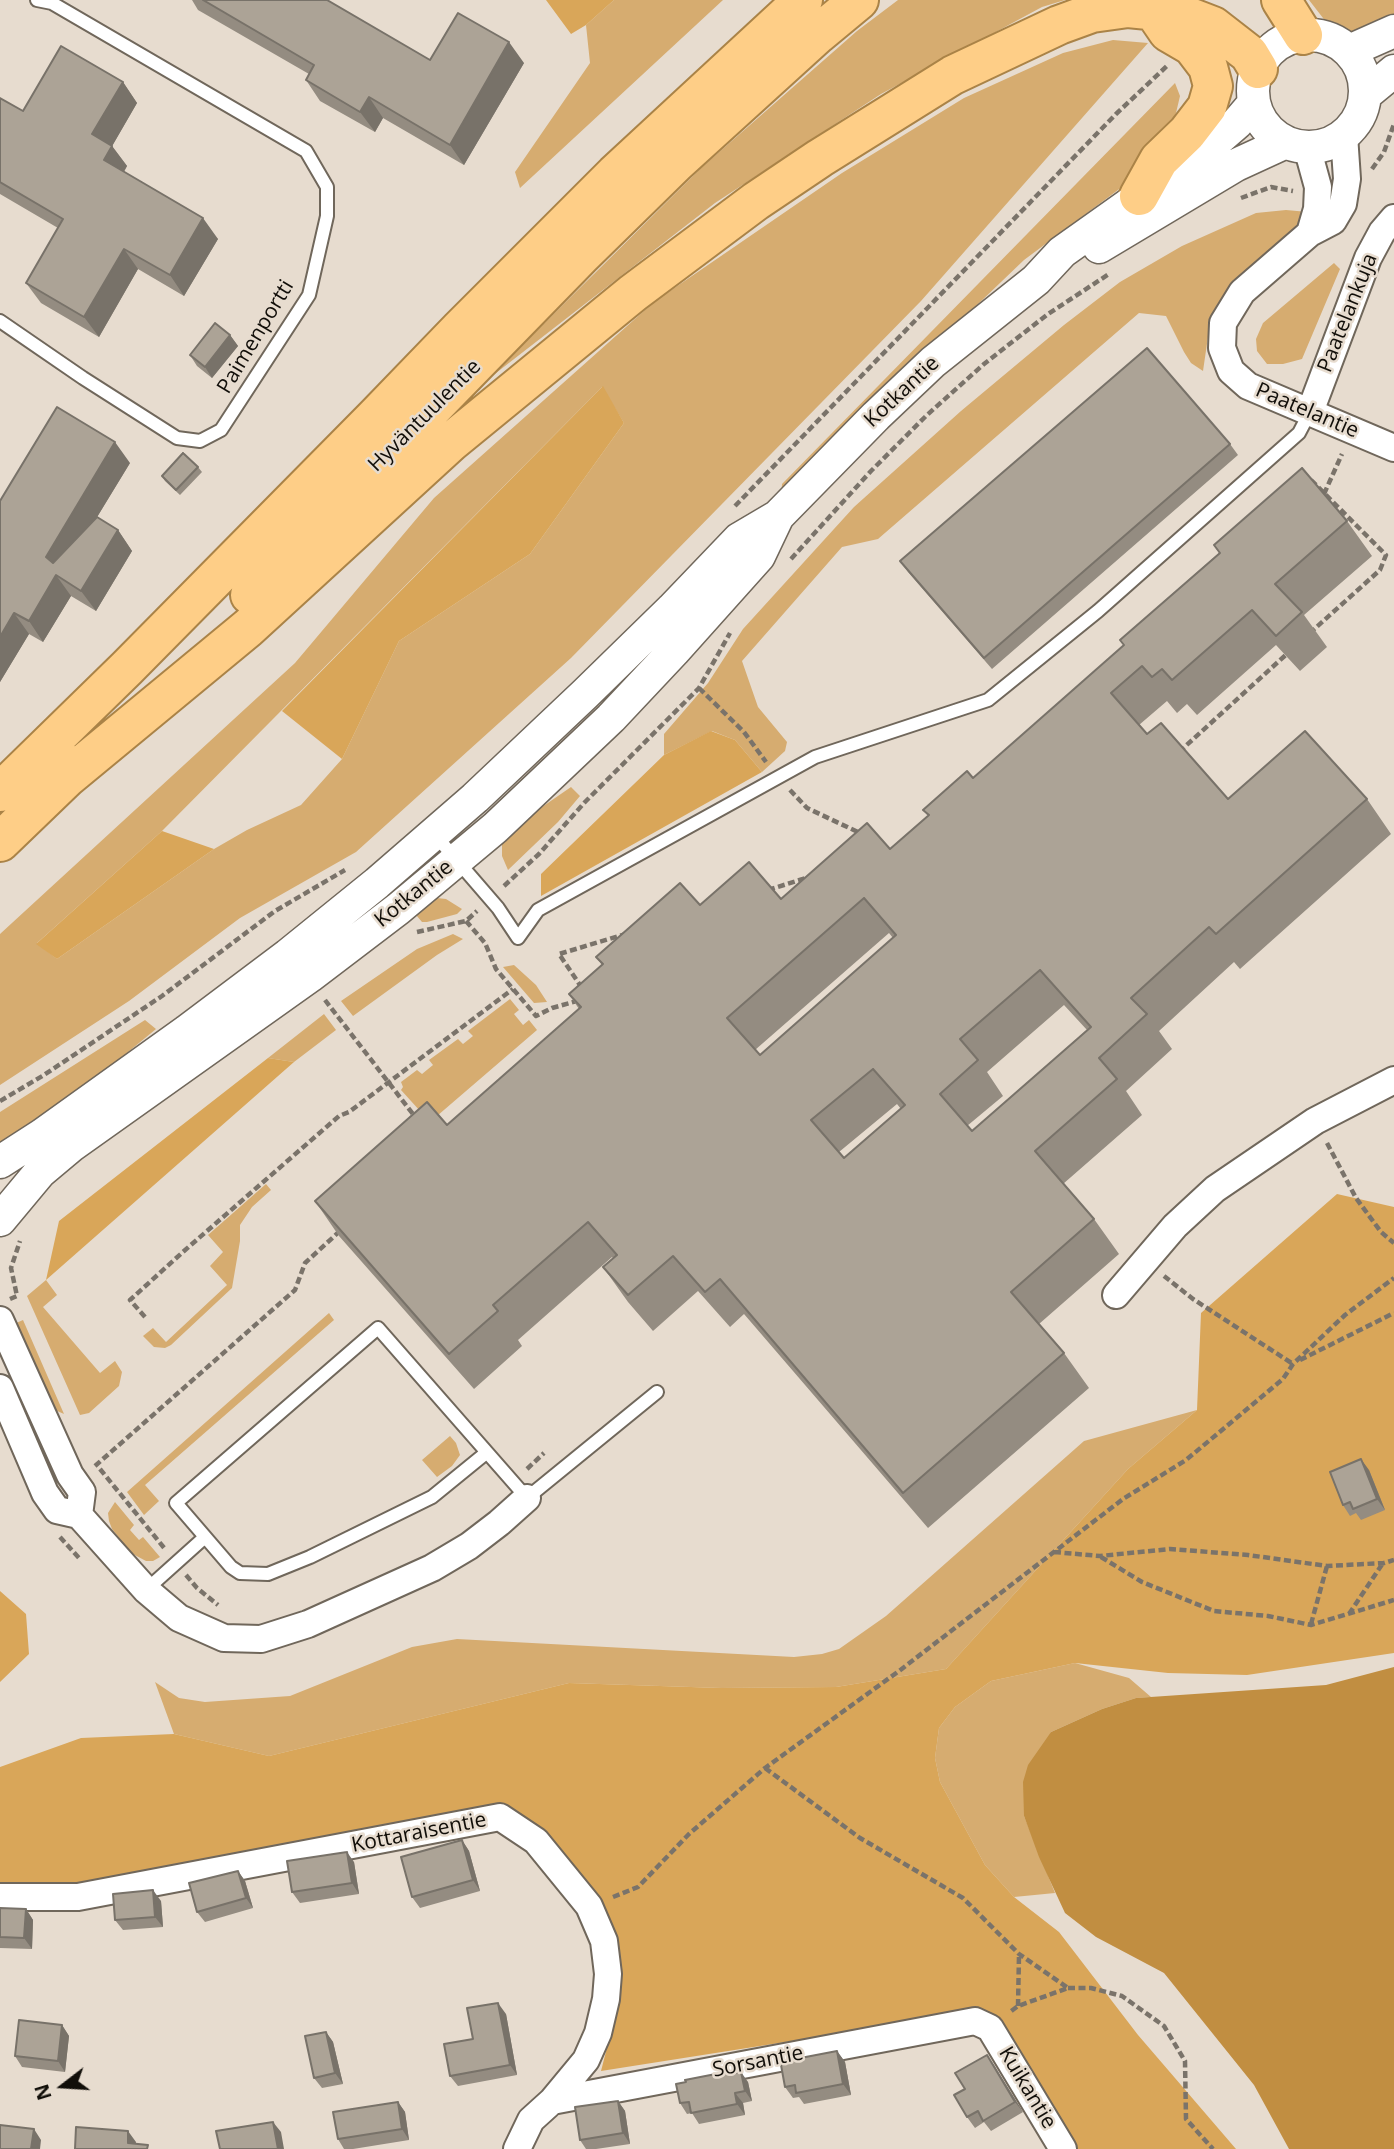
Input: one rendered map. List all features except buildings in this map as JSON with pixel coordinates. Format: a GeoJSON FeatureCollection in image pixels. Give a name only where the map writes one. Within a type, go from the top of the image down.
{"type":"FeatureCollection","features":[{"type":"Feature","properties":{"kind":"highway"},"geometry":{"type":"LineString","coordinates":[[615,174],[716,54],[768,0]]}},
{"type":"Feature","properties":{"kind":"highway","name":"Hyväntuulentie"},"geometry":{"type":"LineString","coordinates":[[0,792],[615,174],[803,0]]}},
{"type":"Feature","properties":{"kind":"highway","name":"Hyväntuulentie"},"geometry":{"type":"LineString","coordinates":[[0,842],[666,172],[859,0]]}},
{"type":"Feature","properties":{"kind":"highway"},"geometry":{"type":"LineString","coordinates":[[1281,0],[1303,35]]}},
{"type":"Feature","properties":{"kind":"highway"},"geometry":{"type":"LineString","coordinates":[[64,780],[248,628],[451,442],[633,293],[756,201],[953,75],[1092,13],[1128,8],[1179,13],[1213,26],[1249,54],[1256,86]]}},
{"type":"Feature","properties":{"kind":"highway"},"geometry":{"type":"LineString","coordinates":[[1139,196],[1159,160],[1187,133],[1207,107],[1213,86],[1208,67],[1192,46],[1168,32],[1152,9]]}},
{"type":"Feature","properties":{"kind":"street"},"geometry":{"type":"LineString","coordinates":[[1349,51],[1394,31]]}},
{"type":"Feature","properties":{"kind":"street"},"geometry":{"type":"LineString","coordinates":[[1303,35],[1336,41],[1349,51],[1362,71],[1365,96],[1359,117],[1344,135],[1320,146],[1296,144],[1272,133],[1261,119],[1256,86],[1265,56],[1288,38],[1303,35]]}},
{"type":"Feature","properties":{"kind":"street"},"geometry":{"type":"LineString","coordinates":[[1365,96],[1394,71]]}},
{"type":"Feature","properties":{"kind":"street","name":"Kotkantie"},"geometry":{"type":"LineString","coordinates":[[0,1162],[72,1114],[258,978],[377,883],[584,694],[672,609],[739,539],[778,516],[933,362],[1036,280],[1062,252],[1207,149],[1237,123],[1256,86]]}},
{"type":"Feature","properties":{"kind":"street","name":"Paatelantie"},"geometry":{"type":"LineString","coordinates":[[1344,135],[1347,179],[1343,204],[1333,221],[1310,233],[1242,292],[1223,323],[1222,348],[1231,371],[1248,386],[1394,448]]}},
{"type":"Feature","properties":{"kind":"street"},"geometry":{"type":"LineString","coordinates":[[1296,144],[1318,187],[1317,209],[1310,233]]}},
{"type":"Feature","properties":{"kind":"street","name":"Kotkantie"},"geometry":{"type":"LineString","coordinates":[[1036,280],[1072,264],[1236,165],[1296,144]]}},
{"type":"Feature","properties":{"kind":"street","name":"Paatelankuja"},"geometry":{"type":"LineString","coordinates":[[1310,412],[1368,258],[1382,232],[1394,218]]}},
{"type":"Feature","properties":{"kind":"street","name":"Kotkantie"},"geometry":{"type":"LineString","coordinates":[[12,1227],[40,1172],[71,1146],[310,976],[495,828],[601,727],[665,661],[758,556],[778,516]]}},
{"type":"Feature","properties":{"kind":"street"},"geometry":{"type":"LineString","coordinates":[[1116,1295],[1175,1226],[1215,1189],[1315,1121],[1394,1080]]}},
{"type":"Feature","properties":{"kind":"street"},"geometry":{"type":"LineString","coordinates":[[1,1311],[70,1475],[82,1492],[79,1515]]}},
{"type":"Feature","properties":{"kind":"street"},"geometry":{"type":"LineString","coordinates":[[0,1388],[45,1493],[57,1510],[79,1515],[146,1590],[179,1618],[224,1638],[261,1639],[308,1623],[432,1568],[479,1538],[519,1490]]}},
{"type":"Feature","properties":{"kind":"street","name":"Kottaraisentie"},"geometry":{"type":"LineString","coordinates":[[0,1897],[78,1897],[500,1817],[536,1841],[589,1906],[604,1941],[608,1974],[606,1999],[598,2033],[586,2060],[552,2101]]}},
{"type":"Feature","properties":{"kind":"street","name":"Sorsantie"},"geometry":{"type":"LineString","coordinates":[[552,2101],[975,2021],[990,2028]]}},
{"type":"Feature","properties":{"kind":"street","name":"Kuikantie"},"geometry":{"type":"LineString","coordinates":[[990,2028],[1063,2149]]}},
{"type":"Feature","properties":{"kind":"street"},"geometry":{"type":"LineString","coordinates":[[517,2149],[531,2120],[552,2101]]}},
{"type":"Feature","properties":{"kind":"lane","name":"Paimenportti"},"geometry":{"type":"LineString","coordinates":[[0,321],[177,438],[200,441],[221,430],[309,295],[327,216],[327,187],[306,150],[52,2],[37,0]]}},
{"type":"Feature","properties":{"kind":"lane"},"geometry":{"type":"LineString","coordinates":[[434,833],[498,908],[518,938],[538,910],[815,757],[988,700],[1098,611],[1280,450],[1299,433],[1310,412]]}},
{"type":"Feature","properties":{"kind":"lane"},"geometry":{"type":"LineString","coordinates":[[486,1453],[432,1497],[414,1507],[310,1558],[268,1574],[240,1573],[230,1567],[176,1503],[378,1328],[519,1490],[657,1392]]}},
{"type":"Feature","properties":{"kind":"lane"},"geometry":{"type":"LineString","coordinates":[[146,1590],[205,1537]]}},
{"type":"Feature","properties":{"kind":"path"},"geometry":{"type":"LineString","coordinates":[[733,509],[1116,114],[1169,64]]}},
{"type":"Feature","properties":{"kind":"path"},"geometry":{"type":"LineString","coordinates":[[1364,175],[1373,168],[1384,152],[1394,124]]}},
{"type":"Feature","properties":{"kind":"path"},"geometry":{"type":"LineString","coordinates":[[1238,200],[1271,187],[1299,190]]}},
{"type":"Feature","properties":{"kind":"path"},"geometry":{"type":"LineString","coordinates":[[786,565],[871,471],[984,364],[1048,314],[1111,273]]}},
{"type":"Feature","properties":{"kind":"path"},"geometry":{"type":"LineString","coordinates":[[1315,502],[1325,493],[1345,447]]}},
{"type":"Feature","properties":{"kind":"path"},"geometry":{"type":"LineString","coordinates":[[1280,450],[1386,555],[1380,569],[1311,632]]}},
{"type":"Feature","properties":{"kind":"path"},"geometry":{"type":"LineString","coordinates":[[512,878],[539,854],[585,802],[699,688],[733,629]]}},
{"type":"Feature","properties":{"kind":"path"},"geometry":{"type":"LineString","coordinates":[[1172,758],[1291,650]]}},
{"type":"Feature","properties":{"kind":"path"},"geometry":{"type":"LineString","coordinates":[[699,688],[744,732],[778,777],[807,808],[864,835]]}},
{"type":"Feature","properties":{"kind":"path"},"geometry":{"type":"LineString","coordinates":[[0,1101],[44,1075],[162,996],[275,911],[347,869]]}},
{"type":"Feature","properties":{"kind":"path"},"geometry":{"type":"LineString","coordinates":[[767,891],[819,875]]}},
{"type":"Feature","properties":{"kind":"path"},"geometry":{"type":"LineString","coordinates":[[415,932],[466,921],[472,915]]}},
{"type":"Feature","properties":{"kind":"path"},"geometry":{"type":"LineString","coordinates":[[466,921],[485,943],[496,969],[536,1016],[552,1008],[581,1000]]}},
{"type":"Feature","properties":{"kind":"path"},"geometry":{"type":"LineString","coordinates":[[590,982],[585,992],[559,954],[637,930]]}},
{"type":"Feature","properties":{"kind":"path"},"geometry":{"type":"LineString","coordinates":[[145,1317],[130,1300],[339,1116],[349,1112],[513,989]]}},
{"type":"Feature","properties":{"kind":"path"},"geometry":{"type":"LineString","coordinates":[[314,1007],[335,992]]}},
{"type":"Feature","properties":{"kind":"path"},"geometry":{"type":"LineString","coordinates":[[325,999],[419,1122]]}},
{"type":"Feature","properties":{"kind":"path"},"geometry":{"type":"LineString","coordinates":[[1315,1121],[1356,1198],[1381,1232],[1394,1243]]}},
{"type":"Feature","properties":{"kind":"path"},"geometry":{"type":"LineString","coordinates":[[90,1469],[295,1290],[305,1263],[346,1225]]}},
{"type":"Feature","properties":{"kind":"path"},"geometry":{"type":"LineString","coordinates":[[1,1311],[17,1296],[11,1268],[19,1244],[12,1227]]}},
{"type":"Feature","properties":{"kind":"path"},"geometry":{"type":"LineString","coordinates":[[1145,1261],[1193,1299],[1293,1364]]}},
{"type":"Feature","properties":{"kind":"path"},"geometry":{"type":"LineString","coordinates":[[589,1906],[638,1887],[689,1834],[765,1768],[899,1671],[1123,1499],[1186,1460],[1283,1379],[1293,1364],[1345,1315],[1394,1278]]}},
{"type":"Feature","properties":{"kind":"path"},"geometry":{"type":"LineString","coordinates":[[1293,1364],[1394,1313]]}},
{"type":"Feature","properties":{"kind":"path"},"geometry":{"type":"LineString","coordinates":[[519,1490],[544,1453]]}},
{"type":"Feature","properties":{"kind":"path"},"geometry":{"type":"LineString","coordinates":[[107,1476],[166,1551]]}},
{"type":"Feature","properties":{"kind":"path"},"geometry":{"type":"LineString","coordinates":[[1053,1552],[1100,1556],[1170,1549],[1248,1555],[1326,1566],[1384,1563],[1394,1560]]}},
{"type":"Feature","properties":{"kind":"path"},"geometry":{"type":"LineString","coordinates":[[1100,1556],[1142,1582],[1214,1611],[1268,1616],[1311,1625],[1394,1600]]}},
{"type":"Feature","properties":{"kind":"path"},"geometry":{"type":"LineString","coordinates":[[1348,1614],[1384,1563]]}},
{"type":"Feature","properties":{"kind":"path"},"geometry":{"type":"LineString","coordinates":[[1311,1625],[1326,1566]]}},
{"type":"Feature","properties":{"kind":"path"},"geometry":{"type":"LineString","coordinates":[[186,1575],[197,1588],[221,1607]]}},
{"type":"Feature","properties":{"kind":"path"},"geometry":{"type":"LineString","coordinates":[[765,1768],[860,1838],[962,1898],[1019,1954],[1068,1988]]}},
{"type":"Feature","properties":{"kind":"path"},"geometry":{"type":"LineString","coordinates":[[1018,2006],[1019,1954]]}},
{"type":"Feature","properties":{"kind":"path"},"geometry":{"type":"LineString","coordinates":[[990,2028],[1018,2006],[1068,1988],[1091,1989],[1122,1996],[1164,2026],[1185,2061],[1186,2119],[1213,2149]]}},
{"type":"Feature","properties":{"kind":"shaded area"},"geometry":{"type":"Polygon","coordinates":[[[546,0],[614,0],[586,25],[571,34],[546,0]]]}},
{"type":"Feature","properties":{"kind":"shaded area"},"geometry":{"type":"Polygon","coordinates":[[[614,0],[723,0],[520,188],[515,172],[590,63],[586,25],[614,0]]]}},
{"type":"Feature","properties":{"kind":"shaded area"},"geometry":{"type":"Polygon","coordinates":[[[898,0],[1065,0],[1042,7],[881,94],[715,203],[487,380],[701,168],[857,31],[898,0]]]}},
{"type":"Feature","properties":{"kind":"shaded area"},"geometry":{"type":"Polygon","coordinates":[[[1309,0],[1394,0],[1394,21],[1353,36],[1330,27],[1309,0]]]}},
{"type":"Feature","properties":{"kind":"shaded area"},"geometry":{"type":"Polygon","coordinates":[[[1113,40],[1148,43],[921,301],[571,658],[356,852],[240,918],[129,1001],[0,1085],[0,934],[295,663],[434,498],[654,302],[842,173],[964,98],[1063,53],[1113,40]],[[602,387],[162,831],[37,943],[57,959],[214,849],[301,805],[342,759],[399,641],[530,554],[624,423],[602,387]]]}},
{"type":"Feature","properties":{"kind":"shaded area"},"geometry":{"type":"Polygon","coordinates":[[[1175,83],[1180,96],[1176,113],[1159,148],[1130,181],[1024,260],[781,497],[782,484],[1175,83]]]}},
{"type":"Feature","properties":{"kind":"shaded area"},"geometry":{"type":"Polygon","coordinates":[[[1286,210],[1308,212],[1305,230],[1232,288],[1209,330],[1203,371],[1191,363],[1166,316],[1139,313],[878,539],[842,547],[742,661],[758,707],[787,742],[785,751],[762,772],[735,740],[712,731],[664,755],[664,734],[708,683],[743,629],[854,507],[961,411],[1120,282],[1182,246],[1256,213],[1286,210]]]}},
{"type":"Feature","properties":{"kind":"shaded area"},"geometry":{"type":"Polygon","coordinates":[[[1334,263],[1340,269],[1302,359],[1283,364],[1267,364],[1257,351],[1256,339],[1263,323],[1334,263]]]}},
{"type":"Feature","properties":{"kind":"shaded area"},"geometry":{"type":"Polygon","coordinates":[[[603,386],[624,423],[530,554],[399,641],[342,759],[282,711],[603,386]]]}},
{"type":"Feature","properties":{"kind":"shaded area"},"geometry":{"type":"Polygon","coordinates":[[[711,731],[735,740],[762,772],[541,896],[541,874],[664,755],[711,731]]]}},
{"type":"Feature","properties":{"kind":"shaded area"},"geometry":{"type":"Polygon","coordinates":[[[571,787],[580,796],[558,822],[508,870],[502,856],[502,839],[513,827],[571,787]]]}},
{"type":"Feature","properties":{"kind":"shaded area"},"geometry":{"type":"Polygon","coordinates":[[[162,831],[214,849],[57,959],[36,944],[162,831]]]}},
{"type":"Feature","properties":{"kind":"shaded area"},"geometry":{"type":"Polygon","coordinates":[[[427,899],[446,899],[462,909],[457,914],[422,922],[411,909],[427,899]]]}},
{"type":"Feature","properties":{"kind":"shaded area"},"geometry":{"type":"Polygon","coordinates":[[[453,934],[463,939],[353,1016],[341,1001],[417,949],[453,934]]]}},
{"type":"Feature","properties":{"kind":"shaded area"},"geometry":{"type":"Polygon","coordinates":[[[514,965],[536,985],[547,1002],[534,1003],[503,967],[514,965]]]}},
{"type":"Feature","properties":{"kind":"shaded area"},"geometry":{"type":"Polygon","coordinates":[[[510,999],[519,1010],[514,1014],[523,1025],[529,1020],[537,1030],[430,1122],[401,1090],[401,1082],[417,1070],[422,1074],[433,1065],[429,1060],[458,1039],[463,1044],[473,1036],[468,1031],[510,999]]]}},
{"type":"Feature","properties":{"kind":"shaded area"},"geometry":{"type":"Polygon","coordinates":[[[324,1014],[336,1030],[294,1062],[268,1058],[324,1014]]]}},
{"type":"Feature","properties":{"kind":"shaded area"},"geometry":{"type":"Polygon","coordinates":[[[145,1020],[156,1029],[71,1099],[0,1147],[0,1112],[145,1020]]]}},
{"type":"Feature","properties":{"kind":"shaded area"},"geometry":{"type":"Polygon","coordinates":[[[268,1058],[294,1062],[46,1280],[59,1221],[268,1058]]]}},
{"type":"Feature","properties":{"kind":"shaded area"},"geometry":{"type":"Polygon","coordinates":[[[266,1184],[271,1190],[252,1207],[240,1225],[232,1288],[171,1345],[165,1348],[154,1347],[143,1336],[153,1328],[166,1342],[227,1285],[210,1266],[223,1252],[208,1235],[266,1184]]]}},
{"type":"Feature","properties":{"kind":"shaded area"},"geometry":{"type":"Polygon","coordinates":[[[1337,1194],[1394,1207],[1394,1653],[1247,1675],[1168,1673],[1075,1663],[991,1681],[955,1707],[939,1728],[935,1758],[940,1782],[985,1865],[1014,1897],[1059,1932],[1138,2035],[1236,2149],[1075,2149],[976,2012],[601,2071],[610,2036],[615,1944],[588,1883],[546,1832],[506,1807],[82,1886],[0,1886],[0,1767],[81,1738],[174,1734],[269,1756],[569,1683],[721,1688],[836,1687],[946,1669],[1128,1469],[1197,1410],[1201,1313],[1337,1194]]]}},
{"type":"Feature","properties":{"kind":"shaded area"},"geometry":{"type":"Polygon","coordinates":[[[46,1280],[57,1295],[43,1307],[100,1373],[115,1361],[122,1372],[119,1386],[89,1413],[80,1415],[27,1296],[46,1280]]]}},
{"type":"Feature","properties":{"kind":"shaded area"},"geometry":{"type":"Polygon","coordinates":[[[329,1313],[334,1320],[145,1485],[159,1501],[144,1515],[127,1492],[329,1313]]]}},
{"type":"Feature","properties":{"kind":"shaded area"},"geometry":{"type":"Polygon","coordinates":[[[23,1320],[64,1414],[55,1410],[14,1324],[23,1320]]]}},
{"type":"Feature","properties":{"kind":"shaded area"},"geometry":{"type":"Polygon","coordinates":[[[1197,1410],[1128,1469],[946,1669],[836,1687],[721,1688],[569,1683],[269,1756],[174,1734],[155,1682],[179,1698],[205,1702],[290,1696],[412,1647],[457,1639],[794,1657],[822,1654],[839,1649],[886,1616],[1084,1441],[1197,1410]]]}},
{"type":"Feature","properties":{"kind":"shaded area"},"geometry":{"type":"Polygon","coordinates":[[[450,1436],[460,1455],[452,1466],[437,1477],[422,1460],[450,1436]]]}},
{"type":"Feature","properties":{"kind":"shaded area"},"geometry":{"type":"Polygon","coordinates":[[[115,1502],[134,1525],[130,1530],[139,1540],[143,1537],[160,1557],[146,1561],[131,1553],[109,1521],[108,1513],[115,1502]]]}},
{"type":"Feature","properties":{"kind":"shaded area"},"geometry":{"type":"Polygon","coordinates":[[[0,1591],[26,1614],[29,1654],[0,1682],[0,1591]]]}},
{"type":"Feature","properties":{"kind":"shaded area"},"geometry":{"type":"Polygon","coordinates":[[[1075,1663],[1129,1678],[1151,1697],[1136,1698],[1102,1709],[1051,1732],[1024,1816],[1055,1893],[1014,1897],[985,1865],[940,1782],[935,1758],[939,1728],[955,1707],[991,1681],[1075,1663]]]}},
{"type":"Feature","properties":{"kind":"shaded area"},"geometry":{"type":"Polygon","coordinates":[[[1394,1667],[1394,2149],[1289,2149],[1254,2085],[1164,1973],[1096,1937],[1065,1913],[1039,1857],[1024,1816],[1023,1782],[1028,1765],[1051,1732],[1102,1709],[1136,1698],[1326,1685],[1394,1667]]]}}]}
